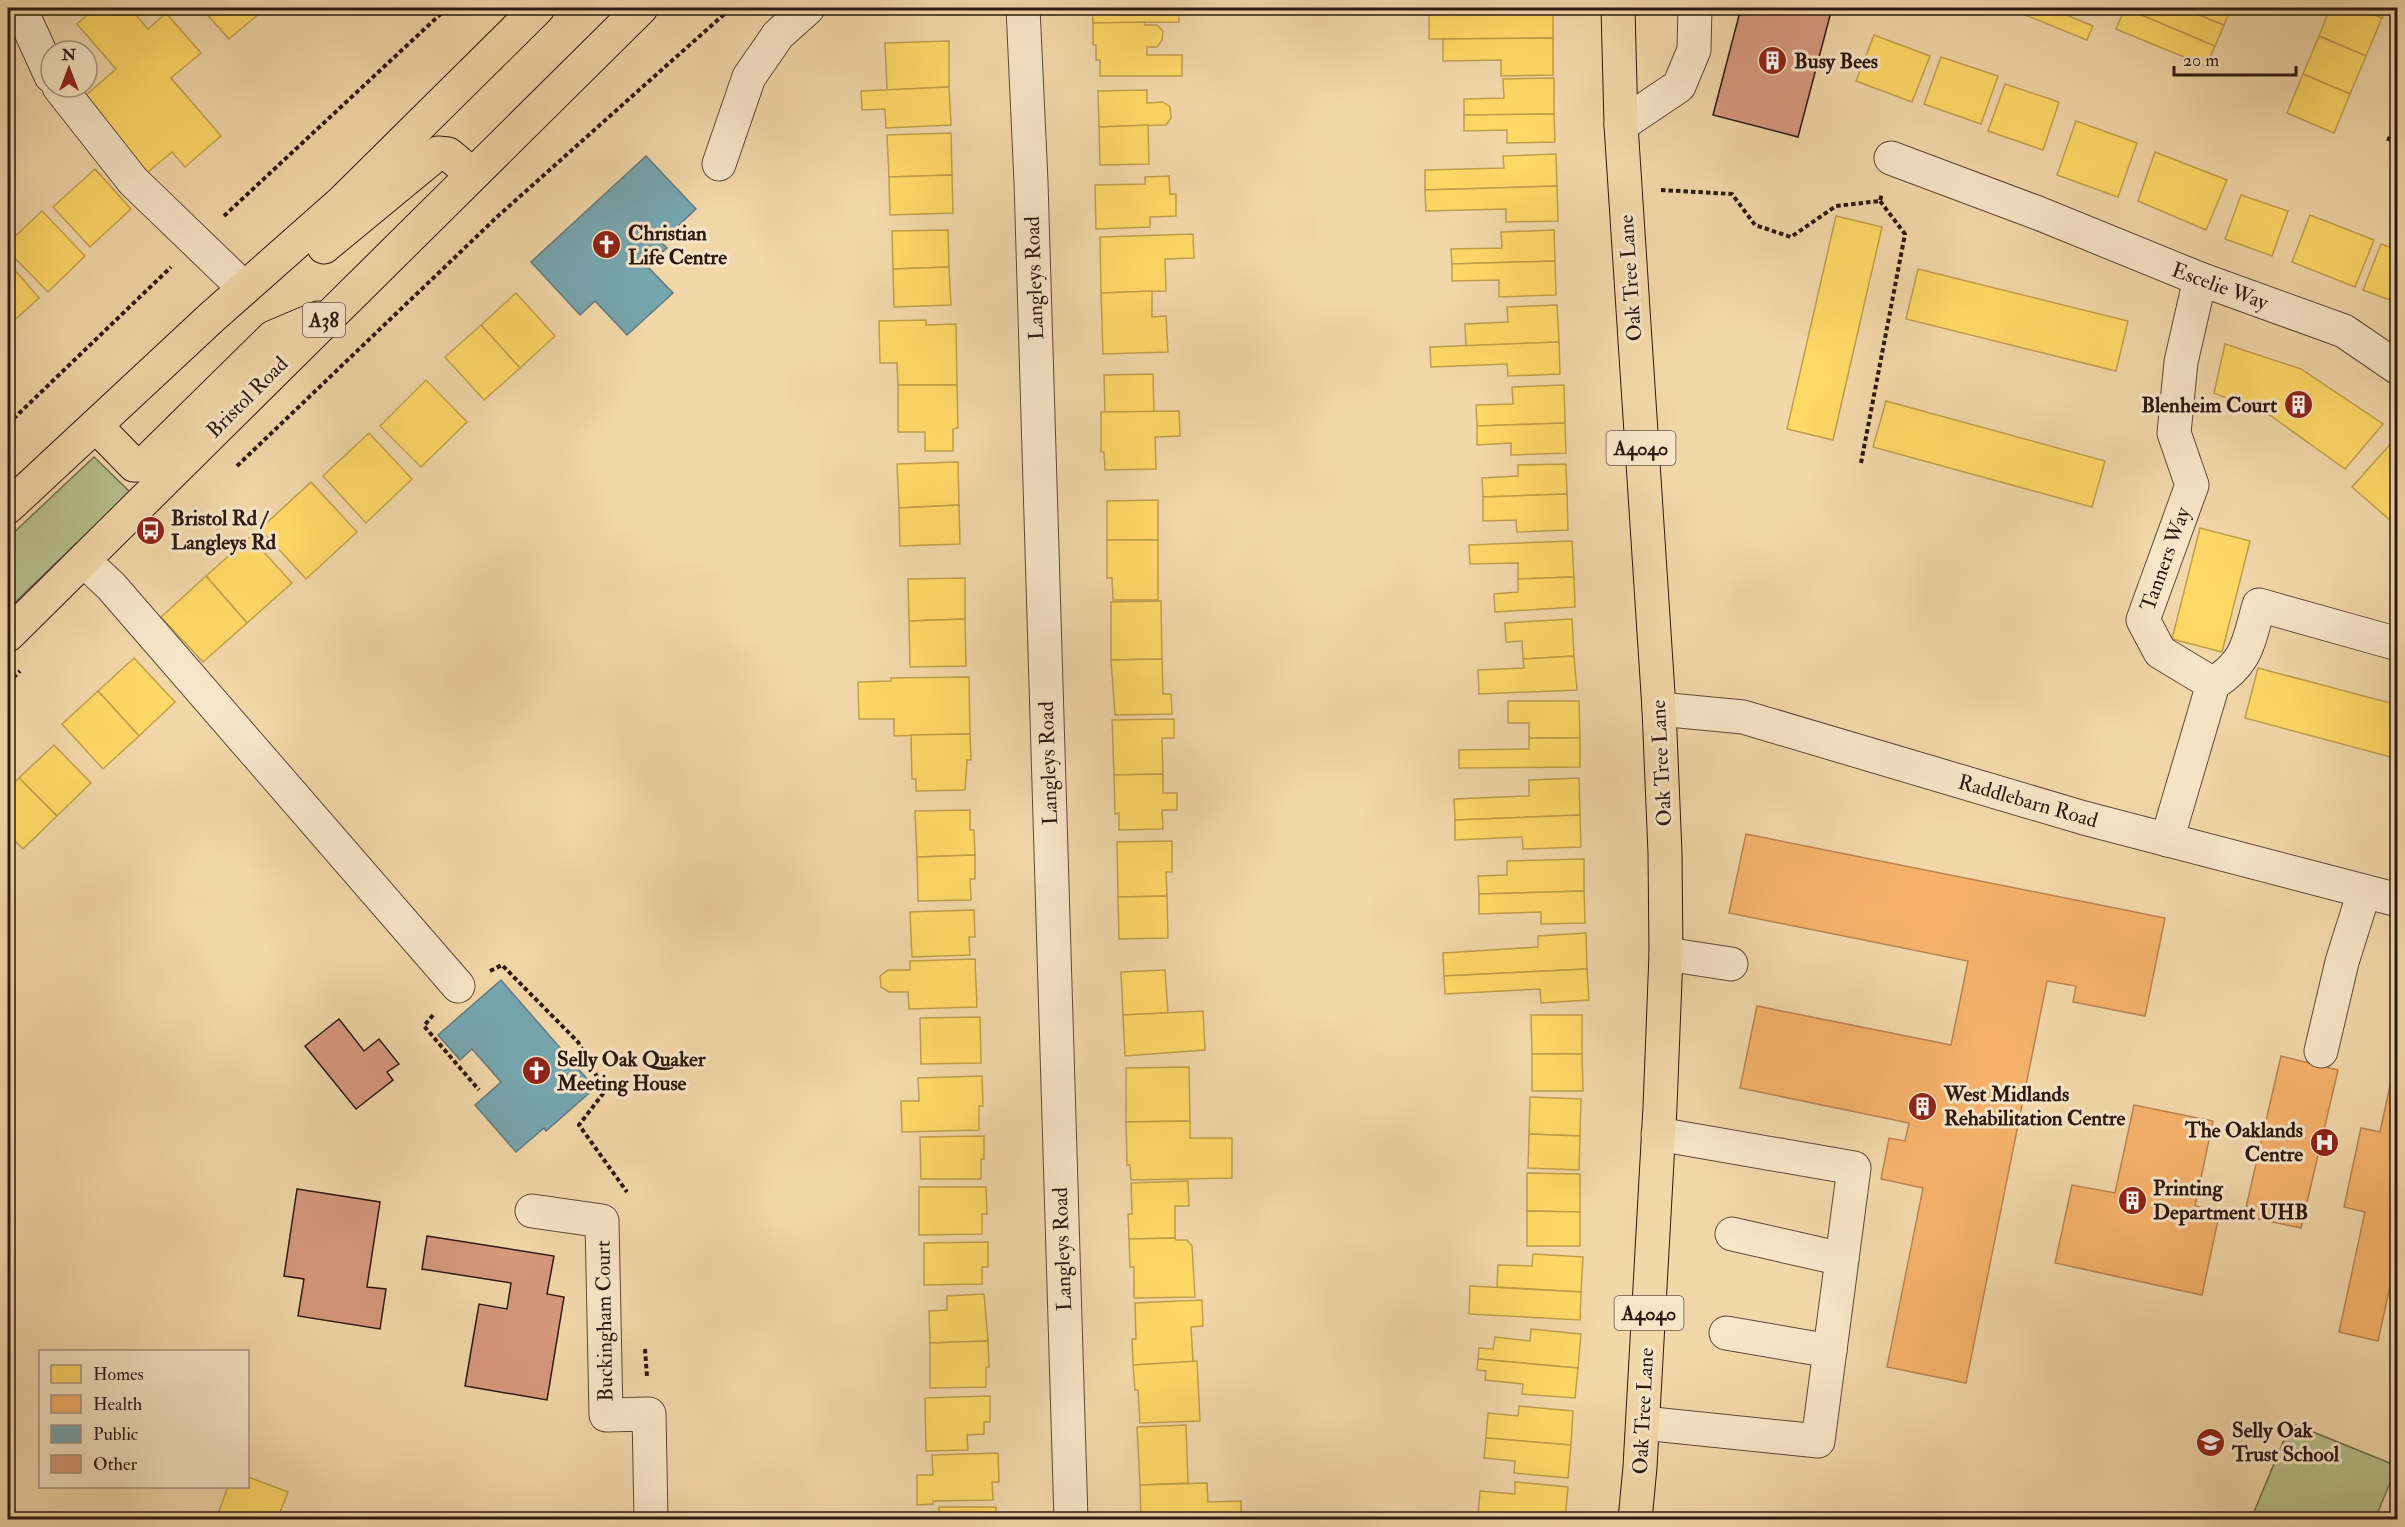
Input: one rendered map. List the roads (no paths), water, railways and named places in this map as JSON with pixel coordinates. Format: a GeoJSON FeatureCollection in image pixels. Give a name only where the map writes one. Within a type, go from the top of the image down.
{"type":"FeatureCollection","features":[{"type":"Feature","properties":{"kind":"highway"},"geometry":{"type":"LineString","coordinates":[[8,507],[212,317],[343,201],[538,8]]}},
{"type":"Feature","properties":{"kind":"highway","name":"Bristol Road"},"geometry":{"type":"LineString","coordinates":[[8,634],[84,561],[328,315],[641,8]]}},
{"type":"Feature","properties":{"kind":"highway","name":"Oak Tree Lane"},"geometry":{"type":"LineString","coordinates":[[1618,8],[1621,125],[1659,709],[1665,853],[1666,954],[1658,1134],[1643,1423],[1635,1520]]}},
{"type":"Feature","properties":{"kind":"highway"},"geometry":{"type":"LineString","coordinates":[[212,317],[267,295],[438,153],[448,154],[472,174]]}},
{"type":"Feature","properties":{"kind":"highway"},"geometry":{"type":"LineString","coordinates":[[96,426],[134,465],[143,465],[273,337],[295,326],[328,315]]}},
{"type":"Feature","properties":{"kind":"street"},"geometry":{"type":"LineString","coordinates":[[20,8],[39,50]]}},
{"type":"Feature","properties":{"kind":"street"},"geometry":{"type":"LineString","coordinates":[[718,164],[749,77],[778,34],[808,8]]}},
{"type":"Feature","properties":{"kind":"street","name":"Langleys Road"},"geometry":{"type":"LineString","coordinates":[[1023,8],[1031,182],[1071,1520]]}},
{"type":"Feature","properties":{"kind":"street"},"geometry":{"type":"LineString","coordinates":[[1621,125],[1679,86],[1694,50],[1695,8]]}},
{"type":"Feature","properties":{"kind":"street"},"geometry":{"type":"LineString","coordinates":[[68,99],[133,181],[244,288]]}},
{"type":"Feature","properties":{"kind":"street","name":"Escelie Way"},"geometry":{"type":"LineString","coordinates":[[1891,158],[2038,213],[2200,279],[2344,331],[2397,368]]}},
{"type":"Feature","properties":{"kind":"street","name":"Tanners Way"},"geometry":{"type":"LineString","coordinates":[[2200,279],[2181,362],[2174,433],[2192,485],[2143,620],[2160,652],[2213,684]]}},
{"type":"Feature","properties":{"kind":"street"},"geometry":{"type":"LineString","coordinates":[[84,561],[111,586],[459,986]]}},
{"type":"Feature","properties":{"kind":"street"},"geometry":{"type":"LineString","coordinates":[[2167,840],[2213,684],[2231,672],[2244,655],[2259,605],[2397,644]]}},
{"type":"Feature","properties":{"kind":"street","name":"Raddlebarn Road"},"geometry":{"type":"LineString","coordinates":[[1659,709],[1743,717],[2084,818],[2397,900]]}},
{"type":"Feature","properties":{"kind":"street"},"geometry":{"type":"LineString","coordinates":[[2321,1051],[2342,962],[2364,892]]}},
{"type":"Feature","properties":{"kind":"street"},"geometry":{"type":"LineString","coordinates":[[1666,954],[1731,964]]}},
{"type":"Feature","properties":{"kind":"street"},"geometry":{"type":"LineString","coordinates":[[1643,1423],[1818,1441],[1854,1168],[1658,1134]]}},
{"type":"Feature","properties":{"kind":"street","name":"Buckingham Court"},"geometry":{"type":"LineString","coordinates":[[532,1211],[602,1221],[606,1415],[649,1414],[651,1520]]}},
{"type":"Feature","properties":{"kind":"street"},"geometry":{"type":"LineString","coordinates":[[1732,1234],[1842,1258]]}},
{"type":"Feature","properties":{"kind":"street"},"geometry":{"type":"LineString","coordinates":[[1726,1333],[1830,1351]]}},
{"type":"Feature","properties":{"kind":"place","name":"Busy Bees"},"geometry":{"type":"Point","coordinates":[1773,61]}},
{"type":"Feature","properties":{"kind":"place","name":"Christian Life Centre"},"geometry":{"type":"Point","coordinates":[607,245]}},
{"type":"Feature","properties":{"kind":"place","name":"Blenheim Court"},"geometry":{"type":"Point","coordinates":[2298,405]}},
{"type":"Feature","properties":{"kind":"place","name":"Bristol Rd / Langleys Rd"},"geometry":{"type":"Point","coordinates":[150,530]}},
{"type":"Feature","properties":{"kind":"place","name":"Selly Oak Quaker Meeting House"},"geometry":{"type":"Point","coordinates":[536,1071]}},
{"type":"Feature","properties":{"kind":"place","name":"West Midlands Rehabilitation Centre"},"geometry":{"type":"Point","coordinates":[1923,1106]}},
{"type":"Feature","properties":{"kind":"place","name":"The Oaklands Centre"},"geometry":{"type":"Point","coordinates":[2324,1142]}},
{"type":"Feature","properties":{"kind":"place","name":"Printing Department UHB"},"geometry":{"type":"Point","coordinates":[2132,1200]}},
{"type":"Feature","properties":{"kind":"place","name":"Selly Oak Trust School"},"geometry":{"type":"Point","coordinates":[2211,1442]}}]}
